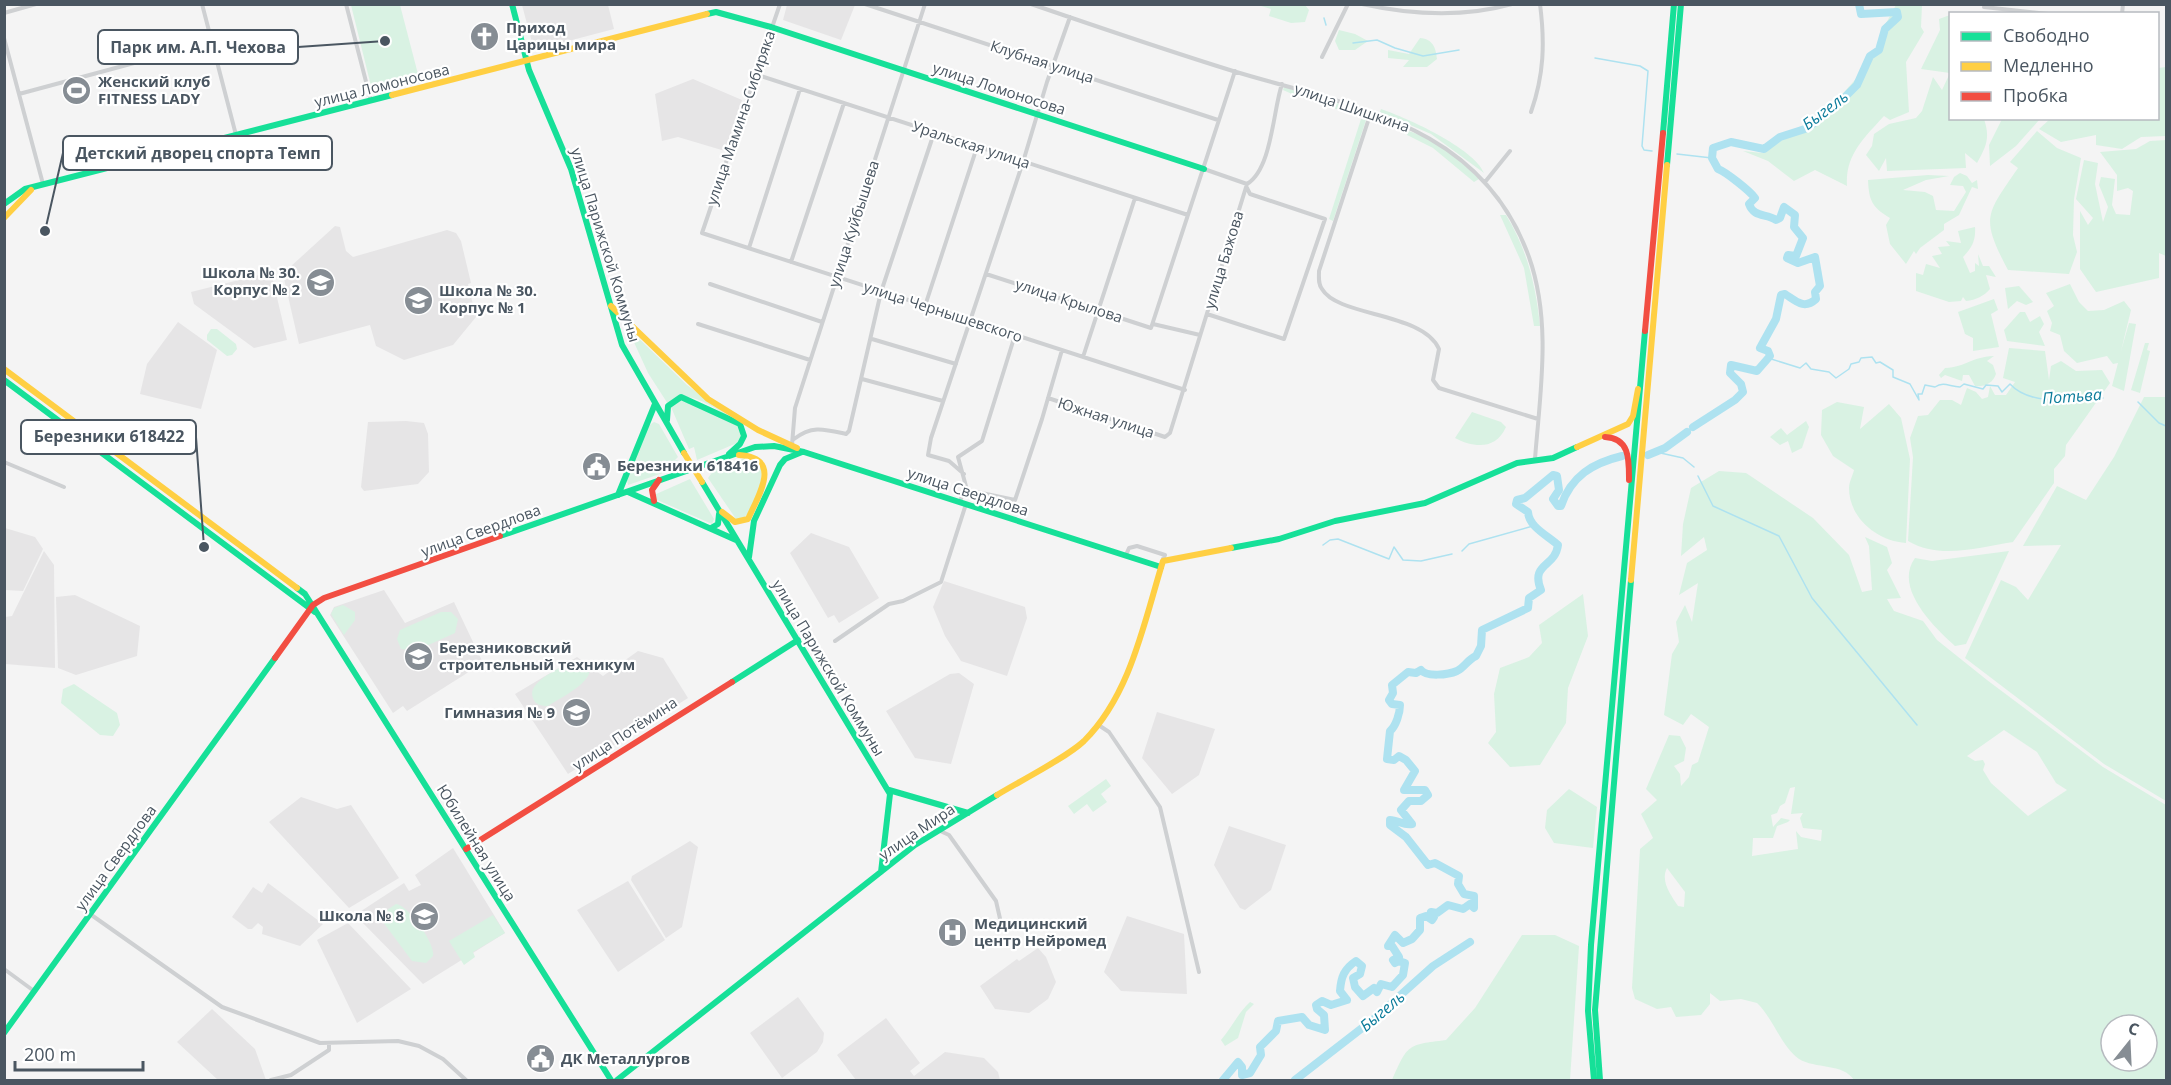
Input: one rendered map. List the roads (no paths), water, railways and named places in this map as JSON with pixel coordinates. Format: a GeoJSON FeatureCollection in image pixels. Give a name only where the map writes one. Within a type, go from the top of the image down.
{"type":"FeatureCollection","features":[{"type":"Feature","properties":{"kind":"main road","name":"улица Парижской Коммуны"},"geometry":{"type":"LineString","coordinates":[[512,4],[527,62],[571,169],[608,302],[627,355],[887,789],[891,800],[881,872]]}},
{"type":"Feature","properties":{"kind":"main road"},"geometry":{"type":"LineString","coordinates":[[1594,1080],[1588,1011],[1591,945],[1674,4]]}},
{"type":"Feature","properties":{"kind":"main road"},"geometry":{"type":"LineString","coordinates":[[1600,1080],[1595,1010],[1599,946],[1681,4]]}},
{"type":"Feature","properties":{"kind":"main road","name":"улица Ломоносова"},"geometry":{"type":"LineString","coordinates":[[4,218],[6,207],[25,189],[527,62],[715,9],[1204,169]]}},
{"type":"Feature","properties":{"kind":"main road"},"geometry":{"type":"LineString","coordinates":[[608,302],[636,332],[708,399],[758,429],[792,442],[804,452],[785,459],[780,465],[751,527],[748,541],[749,561]]}},
{"type":"Feature","properties":{"kind":"main road","name":"Юбилейная улица"},"geometry":{"type":"LineString","coordinates":[[4,369],[294,584],[322,618],[611,1080]]}},
{"type":"Feature","properties":{"kind":"main road","name":"Юбилейная улица"},"geometry":{"type":"LineString","coordinates":[[4,380],[312,606]]}},
{"type":"Feature","properties":{"kind":"main road"},"geometry":{"type":"LineString","coordinates":[[1163,561],[1173,556],[1279,539],[1335,521],[1425,503],[1517,463],[1553,458],[1631,421],[1640,381]]}},
{"type":"Feature","properties":{"kind":"main road"},"geometry":{"type":"LineString","coordinates":[[669,427],[668,406],[681,397],[743,426],[745,436],[738,448],[717,460]]}},
{"type":"Feature","properties":{"kind":"main road"},"geometry":{"type":"LineString","coordinates":[[618,495],[655,404]]}},
{"type":"Feature","properties":{"kind":"main road"},"geometry":{"type":"LineString","coordinates":[[1598,438],[1616,438],[1626,445],[1629,452],[1629,506]]}},
{"type":"Feature","properties":{"kind":"main road","name":"улица Свердлова"},"geometry":{"type":"LineString","coordinates":[[4,1033],[312,606],[324,598],[660,479],[765,446],[804,452],[1126,555],[1163,561]]}},
{"type":"Feature","properties":{"kind":"main road"},"geometry":{"type":"LineString","coordinates":[[715,505],[730,519],[742,522],[748,519],[764,482],[765,467],[759,459],[746,454],[731,456]]}},
{"type":"Feature","properties":{"kind":"main road"},"geometry":{"type":"LineString","coordinates":[[658,504],[651,494],[660,479]]}},
{"type":"Feature","properties":{"kind":"main road"},"geometry":{"type":"LineString","coordinates":[[628,492],[736,540]]}},
{"type":"Feature","properties":{"kind":"main road"},"geometry":{"type":"LineString","coordinates":[[711,528],[720,521],[715,505]]}},
{"type":"Feature","properties":{"kind":"main road","name":"улица Мира"},"geometry":{"type":"LineString","coordinates":[[617,1080],[881,872],[938,830],[1067,753],[1100,726],[1120,691],[1163,561]]}},
{"type":"Feature","properties":{"kind":"main road","name":"улица Потёмина"},"geometry":{"type":"LineString","coordinates":[[466,849],[798,640]]}},
{"type":"Feature","properties":{"kind":"main road"},"geometry":{"type":"LineString","coordinates":[[887,789],[968,813]]}},
{"type":"Feature","properties":{"kind":"street"},"geometry":{"type":"LineString","coordinates":[[4,13],[36,4]]}},
{"type":"Feature","properties":{"kind":"street"},"geometry":{"type":"LineString","coordinates":[[202,4],[236,136]]}},
{"type":"Feature","properties":{"kind":"street"},"geometry":{"type":"LineString","coordinates":[[346,4],[370,101]]}},
{"type":"Feature","properties":{"kind":"street","name":"улица Мамина-Сибиряка"},"geometry":{"type":"LineString","coordinates":[[702,233],[780,4]]}},
{"type":"Feature","properties":{"kind":"street","name":"Клубная улица"},"geometry":{"type":"LineString","coordinates":[[865,4],[1218,120]]}},
{"type":"Feature","properties":{"kind":"street","name":"улица Куйбышева"},"geometry":{"type":"LineString","coordinates":[[792,442],[795,408],[925,4]]}},
{"type":"Feature","properties":{"kind":"street","name":"улица Шишкина"},"geometry":{"type":"LineString","coordinates":[[1031,4],[1235,71],[1371,112],[1430,137],[1471,168],[1485,182],[1520,236],[1536,283],[1543,336],[1535,459]]}},
{"type":"Feature","properties":{"kind":"street"},"geometry":{"type":"LineString","coordinates":[[1322,57],[1348,4]]}},
{"type":"Feature","properties":{"kind":"street"},"geometry":{"type":"LineString","coordinates":[[1362,4],[1407,13],[1438,14],[1472,12],[1512,4]]}},
{"type":"Feature","properties":{"kind":"street"},"geometry":{"type":"LineString","coordinates":[[1531,112],[1543,74],[1544,29],[1540,4]]}},
{"type":"Feature","properties":{"kind":"street"},"geometry":{"type":"LineString","coordinates":[[1984,7],[2030,12]]}},
{"type":"Feature","properties":{"kind":"street"},"geometry":{"type":"LineString","coordinates":[[964,474],[949,461],[928,455],[943,402],[1070,17]]}},
{"type":"Feature","properties":{"kind":"street"},"geometry":{"type":"LineString","coordinates":[[4,38],[43,184]]}},
{"type":"Feature","properties":{"kind":"street"},"geometry":{"type":"LineString","coordinates":[[19,94],[212,42]]}},
{"type":"Feature","properties":{"kind":"street"},"geometry":{"type":"LineString","coordinates":[[1152,326],[1235,71]]}},
{"type":"Feature","properties":{"kind":"street","name":"Уральская улица"},"geometry":{"type":"LineString","coordinates":[[755,74],[1188,215]]}},
{"type":"Feature","properties":{"kind":"street","name":"улица Бажова"},"geometry":{"type":"LineString","coordinates":[[1165,437],[1170,433],[1185,390],[1247,184],[1255,180],[1265,154],[1282,84]]}},
{"type":"Feature","properties":{"kind":"street"},"geometry":{"type":"LineString","coordinates":[[749,248],[801,89]]}},
{"type":"Feature","properties":{"kind":"street"},"geometry":{"type":"LineString","coordinates":[[791,262],[844,103]]}},
{"type":"Feature","properties":{"kind":"street"},"geometry":{"type":"LineString","coordinates":[[1371,112],[1320,271],[1319,283],[1322,291],[1339,302],[1429,333],[1439,349],[1433,380],[1439,388],[1538,419]]}},
{"type":"Feature","properties":{"kind":"street"},"geometry":{"type":"LineString","coordinates":[[792,442],[808,429],[822,428],[846,434],[850,429],[882,292],[934,133]]}},
{"type":"Feature","properties":{"kind":"street"},"geometry":{"type":"LineString","coordinates":[[925,306],[977,147]]}},
{"type":"Feature","properties":{"kind":"street"},"geometry":{"type":"LineString","coordinates":[[1485,182],[1510,151]]}},
{"type":"Feature","properties":{"kind":"street","name":"улица Ломоносова"},"geometry":{"type":"LineString","coordinates":[[1204,169],[1247,184],[1250,194],[1325,219],[1284,339],[1207,314]]}},
{"type":"Feature","properties":{"kind":"street"},"geometry":{"type":"LineString","coordinates":[[1083,357],[1135,198]]}},
{"type":"Feature","properties":{"kind":"street","name":"улица Чернышевского"},"geometry":{"type":"LineString","coordinates":[[702,233],[1185,390]]}},
{"type":"Feature","properties":{"kind":"street","name":"улица Крылова"},"geometry":{"type":"LineString","coordinates":[[986,274],[1152,326],[1200,335]]}},
{"type":"Feature","properties":{"kind":"street"},"geometry":{"type":"LineString","coordinates":[[710,284],[822,322]]}},
{"type":"Feature","properties":{"kind":"street"},"geometry":{"type":"LineString","coordinates":[[698,324],[810,360]]}},
{"type":"Feature","properties":{"kind":"street"},"geometry":{"type":"LineString","coordinates":[[835,641],[889,604],[903,601],[941,582],[963,492],[967,490],[958,457],[982,441],[1015,335]]}},
{"type":"Feature","properties":{"kind":"street"},"geometry":{"type":"LineString","coordinates":[[872,339],[956,364]]}},
{"type":"Feature","properties":{"kind":"street","name":"Южная улица"},"geometry":{"type":"LineString","coordinates":[[967,490],[1015,500],[1062,350]]}},
{"type":"Feature","properties":{"kind":"street"},"geometry":{"type":"LineString","coordinates":[[862,379],[943,402]]}},
{"type":"Feature","properties":{"kind":"street","name":"Южная улица"},"geometry":{"type":"LineString","coordinates":[[1048,398],[1165,437]]}},
{"type":"Feature","properties":{"kind":"street"},"geometry":{"type":"LineString","coordinates":[[4,462],[64,488]]}},
{"type":"Feature","properties":{"kind":"street"},"geometry":{"type":"LineString","coordinates":[[1126,555],[1129,548],[1137,546],[1163,561]]}},
{"type":"Feature","properties":{"kind":"street"},"geometry":{"type":"LineString","coordinates":[[1100,726],[1108,732],[1160,807],[1199,972]]}},
{"type":"Feature","properties":{"kind":"street"},"geometry":{"type":"LineString","coordinates":[[949,835],[950,823]]}},
{"type":"Feature","properties":{"kind":"street"},"geometry":{"type":"LineString","coordinates":[[938,830],[949,835],[996,901],[1000,923]]}},
{"type":"Feature","properties":{"kind":"street"},"geometry":{"type":"LineString","coordinates":[[90,914],[222,1008],[328,1045],[408,1043],[430,1050],[466,1080]]}},
{"type":"Feature","properties":{"kind":"street"},"geometry":{"type":"LineString","coordinates":[[4,969],[34,991]]}},
{"type":"Feature","properties":{"kind":"street"},"geometry":{"type":"LineString","coordinates":[[271,1080],[296,1072],[329,1050],[328,1045]]}},
{"type":"Feature","properties":{"kind":"waterway","name":"Быгель"},"geometry":{"type":"LineString","coordinates":[[1693,427],[1735,400],[1743,392],[1741,384],[1730,373],[1731,365],[1757,371],[1770,356],[1768,351],[1760,348],[1776,319],[1781,295],[1785,294],[1796,302],[1808,304],[1816,299],[1815,292],[1820,286],[1815,257],[1798,263],[1787,258],[1788,255],[1796,256],[1803,238],[1794,227],[1795,215],[1784,207],[1780,218],[1776,220],[1754,211],[1749,204],[1755,198],[1738,182],[1718,169],[1712,158],[1713,148],[1731,142],[1764,149],[1780,137],[1808,128],[1846,96],[1857,85],[1870,56],[1879,50],[1885,29],[1898,17],[1897,12],[1861,14],[1859,4]]}},
{"type":"Feature","properties":{"kind":"waterway"},"geometry":{"type":"LineString","coordinates":[[1324,18],[1326,25]]}},
{"type":"Feature","properties":{"kind":"waterway"},"geometry":{"type":"LineString","coordinates":[[1353,43],[1377,40],[1423,56],[1459,50]]}},
{"type":"Feature","properties":{"kind":"waterway"},"geometry":{"type":"LineString","coordinates":[[1595,58],[1640,66],[1648,71],[1642,146],[1644,150],[1652,151]]}},
{"type":"Feature","properties":{"kind":"waterway"},"geometry":{"type":"LineString","coordinates":[[1677,154],[1712,158]]}},
{"type":"Feature","properties":{"kind":"waterway","name":"Потьва"},"geometry":{"type":"LineString","coordinates":[[1768,358],[1800,368],[1806,363],[1811,369],[1829,372],[1836,378],[1849,369],[1851,364],[1859,362],[1861,358],[1872,357],[1876,363],[1880,362],[1893,370],[1893,377],[1910,384],[1919,400],[1918,394],[1922,394],[1925,385],[1935,387],[1944,384],[1960,387],[1964,384],[1983,389],[1986,385],[1998,386],[2002,392],[2010,384],[2029,396],[2041,399],[2103,398]]}},
{"type":"Feature","properties":{"kind":"waterway","name":"Потьва"},"geometry":{"type":"LineString","coordinates":[[2138,402],[2159,423],[2166,426]]}},
{"type":"Feature","properties":{"kind":"waterway","name":"Быгель"},"geometry":{"type":"LineString","coordinates":[[1648,455],[1665,448],[1687,432]]}},
{"type":"Feature","properties":{"kind":"waterway"},"geometry":{"type":"LineString","coordinates":[[1656,452],[1683,458],[1694,467]]}},
{"type":"Feature","properties":{"kind":"waterway","name":"Быгель"},"geometry":{"type":"LineString","coordinates":[[1223,1080],[1238,1062],[1242,1067],[1242,1075],[1250,1073],[1261,1055],[1260,1047],[1276,1031],[1278,1021],[1302,1017],[1309,1025],[1325,1030],[1324,1015],[1316,1005],[1322,1001],[1331,1005],[1347,1000],[1340,991],[1341,982],[1346,970],[1356,961],[1362,966],[1360,974],[1353,978],[1355,987],[1363,996],[1374,988],[1377,992],[1381,984],[1392,987],[1403,975],[1405,963],[1399,961],[1395,963],[1393,960],[1399,957],[1392,946],[1388,946],[1395,935],[1403,943],[1412,939],[1420,930],[1420,918],[1426,916],[1432,920],[1434,917],[1431,912],[1437,913],[1448,905],[1463,909],[1470,904],[1474,908],[1474,896],[1464,894],[1458,884],[1459,876],[1435,863],[1428,865],[1406,837],[1390,825],[1390,820],[1412,824],[1401,810],[1409,801],[1421,801],[1428,795],[1425,790],[1404,790],[1415,771],[1406,760],[1399,756],[1394,760],[1387,759],[1390,731],[1396,723],[1400,708],[1400,705],[1392,704],[1389,700],[1393,693],[1392,685],[1408,672],[1416,673],[1421,670],[1427,674],[1438,675],[1460,669],[1476,656],[1481,646],[1482,630],[1528,608],[1529,598],[1541,590],[1539,575],[1553,558],[1558,545],[1535,526],[1528,512],[1516,504],[1517,500],[1525,498],[1553,475],[1557,476],[1559,490],[1553,499],[1558,506],[1561,506],[1571,487],[1584,472],[1622,456]]}},
{"type":"Feature","properties":{"kind":"waterway"},"geometry":{"type":"LineString","coordinates":[[1698,476],[1713,506],[1779,536],[1812,598],[1917,725]]}},
{"type":"Feature","properties":{"kind":"waterway"},"geometry":{"type":"LineString","coordinates":[[1462,551],[1469,544],[1533,526]]}},
{"type":"Feature","properties":{"kind":"waterway"},"geometry":{"type":"LineString","coordinates":[[1323,545],[1330,540],[1338,539],[1389,559],[1394,547],[1403,560],[1421,561],[1452,554]]}},
{"type":"Feature","properties":{"kind":"waterway","name":"Быгель"},"geometry":{"type":"LineString","coordinates":[[1295,1080],[1375,1018],[1433,966],[1470,942]]}},
{"type":"Feature","properties":{"kind":"place","name":"Приход Царицы мира"},"geometry":{"type":"Point","coordinates":[485,37]}},
{"type":"Feature","properties":{"kind":"place","name":"Парк им. А.П. Чехова"},"geometry":{"type":"Point","coordinates":[385,41]}},
{"type":"Feature","properties":{"kind":"place","name":"Женский клуб FITNESS LADY"},"geometry":{"type":"Point","coordinates":[77,91]}},
{"type":"Feature","properties":{"kind":"place","name":"Детский дворец спорта Темп"},"geometry":{"type":"Point","coordinates":[45,231]}},
{"type":"Feature","properties":{"kind":"place","name":"Школа № 30. Корпус № 2"},"geometry":{"type":"Point","coordinates":[321,282]}},
{"type":"Feature","properties":{"kind":"place","name":"Школа № 30. Корпус № 1"},"geometry":{"type":"Point","coordinates":[418,300]}},
{"type":"Feature","properties":{"kind":"place","name":"Березники 618416"},"geometry":{"type":"Point","coordinates":[596,466]}},
{"type":"Feature","properties":{"kind":"place","name":"Березники 618422"},"geometry":{"type":"Point","coordinates":[204,547]}},
{"type":"Feature","properties":{"kind":"place","name":"Березниковский строительный техникум"},"geometry":{"type":"Point","coordinates":[418,657]}},
{"type":"Feature","properties":{"kind":"place","name":"Гимназия № 9"},"geometry":{"type":"Point","coordinates":[576,713]}},
{"type":"Feature","properties":{"kind":"place","name":"Школа № 8"},"geometry":{"type":"Point","coordinates":[425,916]}},
{"type":"Feature","properties":{"kind":"place","name":"Медицинский центр Нейромед"},"geometry":{"type":"Point","coordinates":[953,933]}},
{"type":"Feature","properties":{"kind":"place","name":"ДК Металлургов"},"geometry":{"type":"Point","coordinates":[540,1059]}}]}
